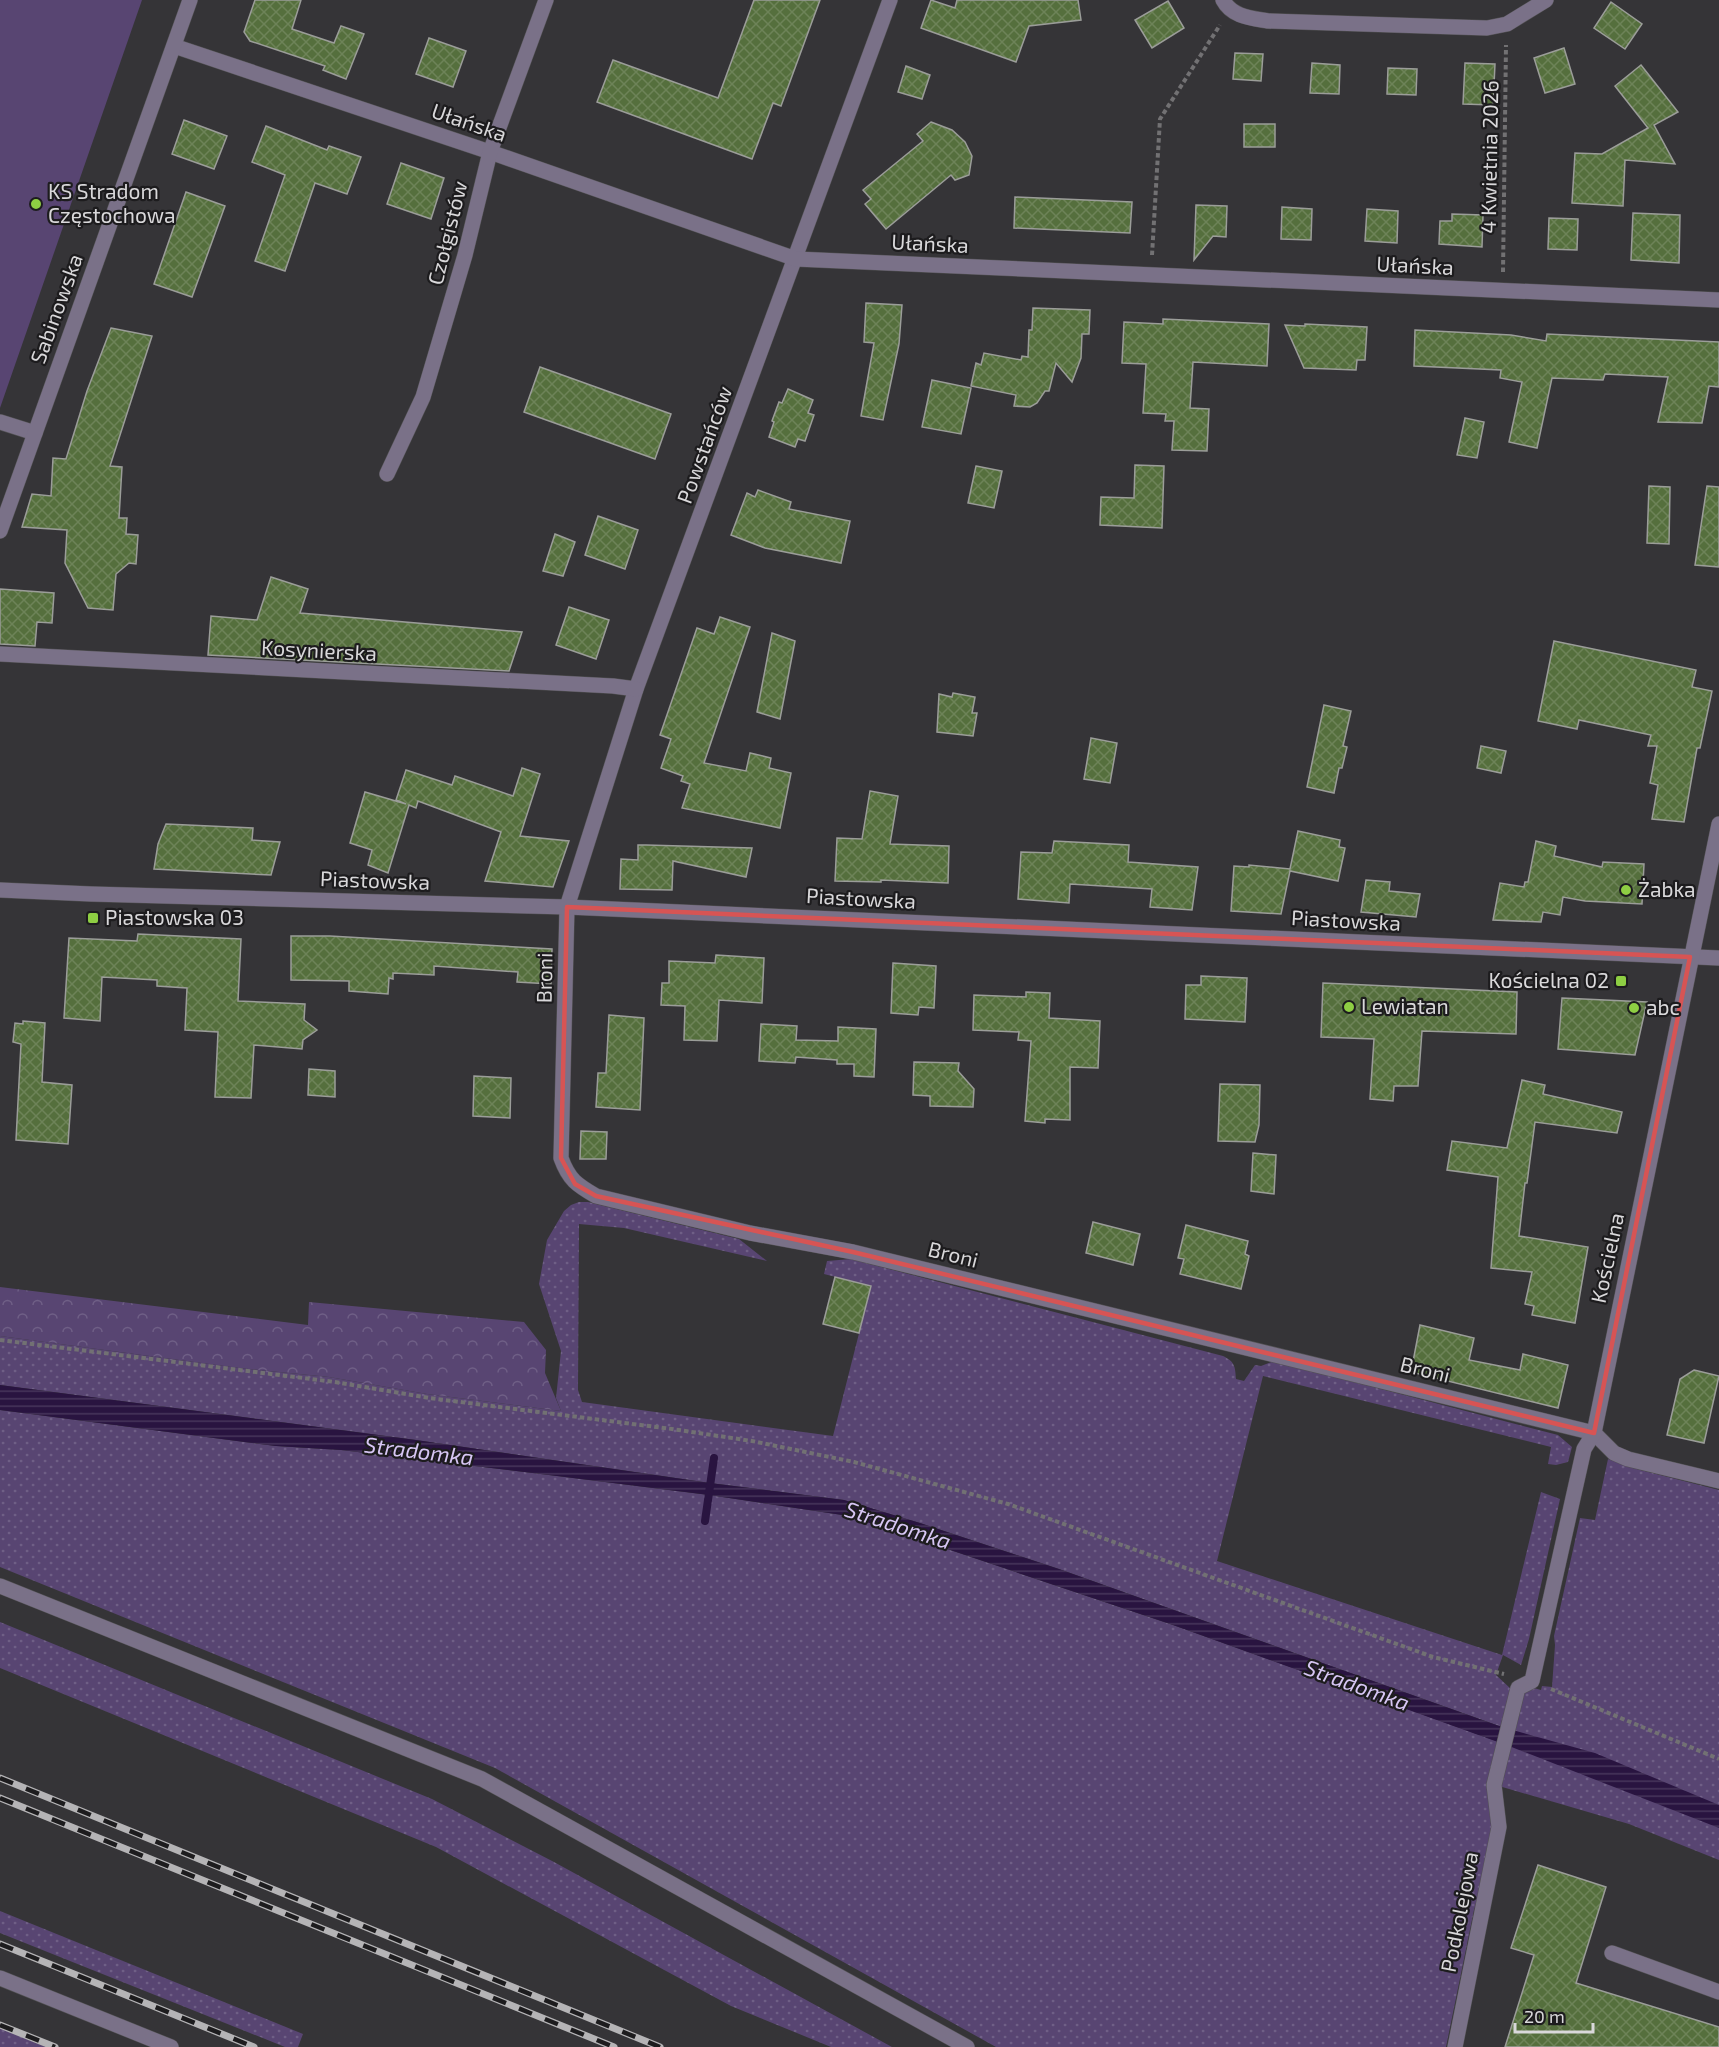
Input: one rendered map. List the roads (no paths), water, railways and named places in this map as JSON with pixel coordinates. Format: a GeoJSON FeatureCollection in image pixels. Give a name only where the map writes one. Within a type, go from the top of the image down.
{"type":"FeatureCollection","features":[{"type":"Feature","properties":{"kind":"street","name":"Sabinowska"},"geometry":{"type":"LineString","coordinates":[[0,531],[190,0]]}},
{"type":"Feature","properties":{"kind":"street","name":"Czołgistów"},"geometry":{"type":"LineString","coordinates":[[387,474],[423,397],[465,255],[490,152],[546,0]]}},
{"type":"Feature","properties":{"kind":"street","name":"Powstańców"},"geometry":{"type":"LineString","coordinates":[[567,907],[636,689],[890,0]]}},
{"type":"Feature","properties":{"kind":"street"},"geometry":{"type":"LineString","coordinates":[[1227,5],[1247,18],[1268,21],[1487,28],[1507,24],[1546,0]]}},
{"type":"Feature","properties":{"kind":"street","name":"Ułańska"},"geometry":{"type":"LineString","coordinates":[[174,46],[490,152],[796,260],[1719,300]]}},
{"type":"Feature","properties":{"kind":"street"},"geometry":{"type":"LineString","coordinates":[[0,422],[35,433]]}},
{"type":"Feature","properties":{"kind":"street","name":"Kosynierska"},"geometry":{"type":"LineString","coordinates":[[0,654],[636,689]]}},
{"type":"Feature","properties":{"kind":"street","name":"Kościelna"},"geometry":{"type":"LineString","coordinates":[[1494,1785],[1518,1688],[1532,1681],[1584,1449],[1594,1432],[1719,824]]}},
{"type":"Feature","properties":{"kind":"street","name":"Piastowska"},"geometry":{"type":"LineString","coordinates":[[0,890],[103,895],[567,907],[1719,958]]}},
{"type":"Feature","properties":{"kind":"street","name":"Broni"},"geometry":{"type":"LineString","coordinates":[[567,907],[561,1158],[575,1184],[596,1196],[750,1233],[865,1255],[1594,1432]]}},
{"type":"Feature","properties":{"kind":"street"},"geometry":{"type":"LineString","coordinates":[[1594,1432],[1614,1453],[1628,1459],[1719,1481]]}},
{"type":"Feature","properties":{"kind":"street"},"geometry":{"type":"LineString","coordinates":[[0,1586],[482,1779],[967,2047]]}},
{"type":"Feature","properties":{"kind":"street","name":"Podkolejowa"},"geometry":{"type":"LineString","coordinates":[[1455,2047],[1499,1827],[1494,1785]]}},
{"type":"Feature","properties":{"kind":"street"},"geometry":{"type":"LineString","coordinates":[[1612,1953],[1719,1992]]}},
{"type":"Feature","properties":{"kind":"street"},"geometry":{"type":"LineString","coordinates":[[0,1978],[171,2047]]}},
{"type":"Feature","properties":{"kind":"water"},"geometry":{"type":"Polygon","coordinates":[[[0,1385],[844,1500],[1059,1569],[1502,1727],[1595,1753],[1719,1805],[1719,1828],[1509,1746],[1173,1625],[849,1516],[709,1495],[557,1476],[341,1450],[276,1446],[0,1410],[0,1385]]]}},
{"type":"Feature","properties":{"kind":"waterway","name":"Stradomka"},"geometry":{"type":"LineString","coordinates":[[705,1521],[714,1458]]}},
{"type":"Feature","properties":{"kind":"railway"},"geometry":{"type":"LineString","coordinates":[[0,1778],[660,2047]]}},
{"type":"Feature","properties":{"kind":"railway"},"geometry":{"type":"LineString","coordinates":[[0,1798],[614,2047]]}},
{"type":"Feature","properties":{"kind":"railway"},"geometry":{"type":"LineString","coordinates":[[0,1944],[254,2047]]}},
{"type":"Feature","properties":{"kind":"railway"},"geometry":{"type":"LineString","coordinates":[[0,2025],[55,2047]]}},
{"type":"Feature","properties":{"kind":"place","name":"KS Stradom Częstochowa"},"geometry":{"type":"Point","coordinates":[36,204]}},
{"type":"Feature","properties":{"kind":"place","name":"Żabka"},"geometry":{"type":"Point","coordinates":[1626,890]}},
{"type":"Feature","properties":{"kind":"place","name":"Piastowska 03"},"geometry":{"type":"Point","coordinates":[93,918]}},
{"type":"Feature","properties":{"kind":"place","name":"Kościelna 02"},"geometry":{"type":"Point","coordinates":[1621,981]}},
{"type":"Feature","properties":{"kind":"place","name":"Lewiatan"},"geometry":{"type":"Point","coordinates":[1349,1007]}},
{"type":"Feature","properties":{"kind":"place","name":"abc"},"geometry":{"type":"Point","coordinates":[1634,1008]}}]}
